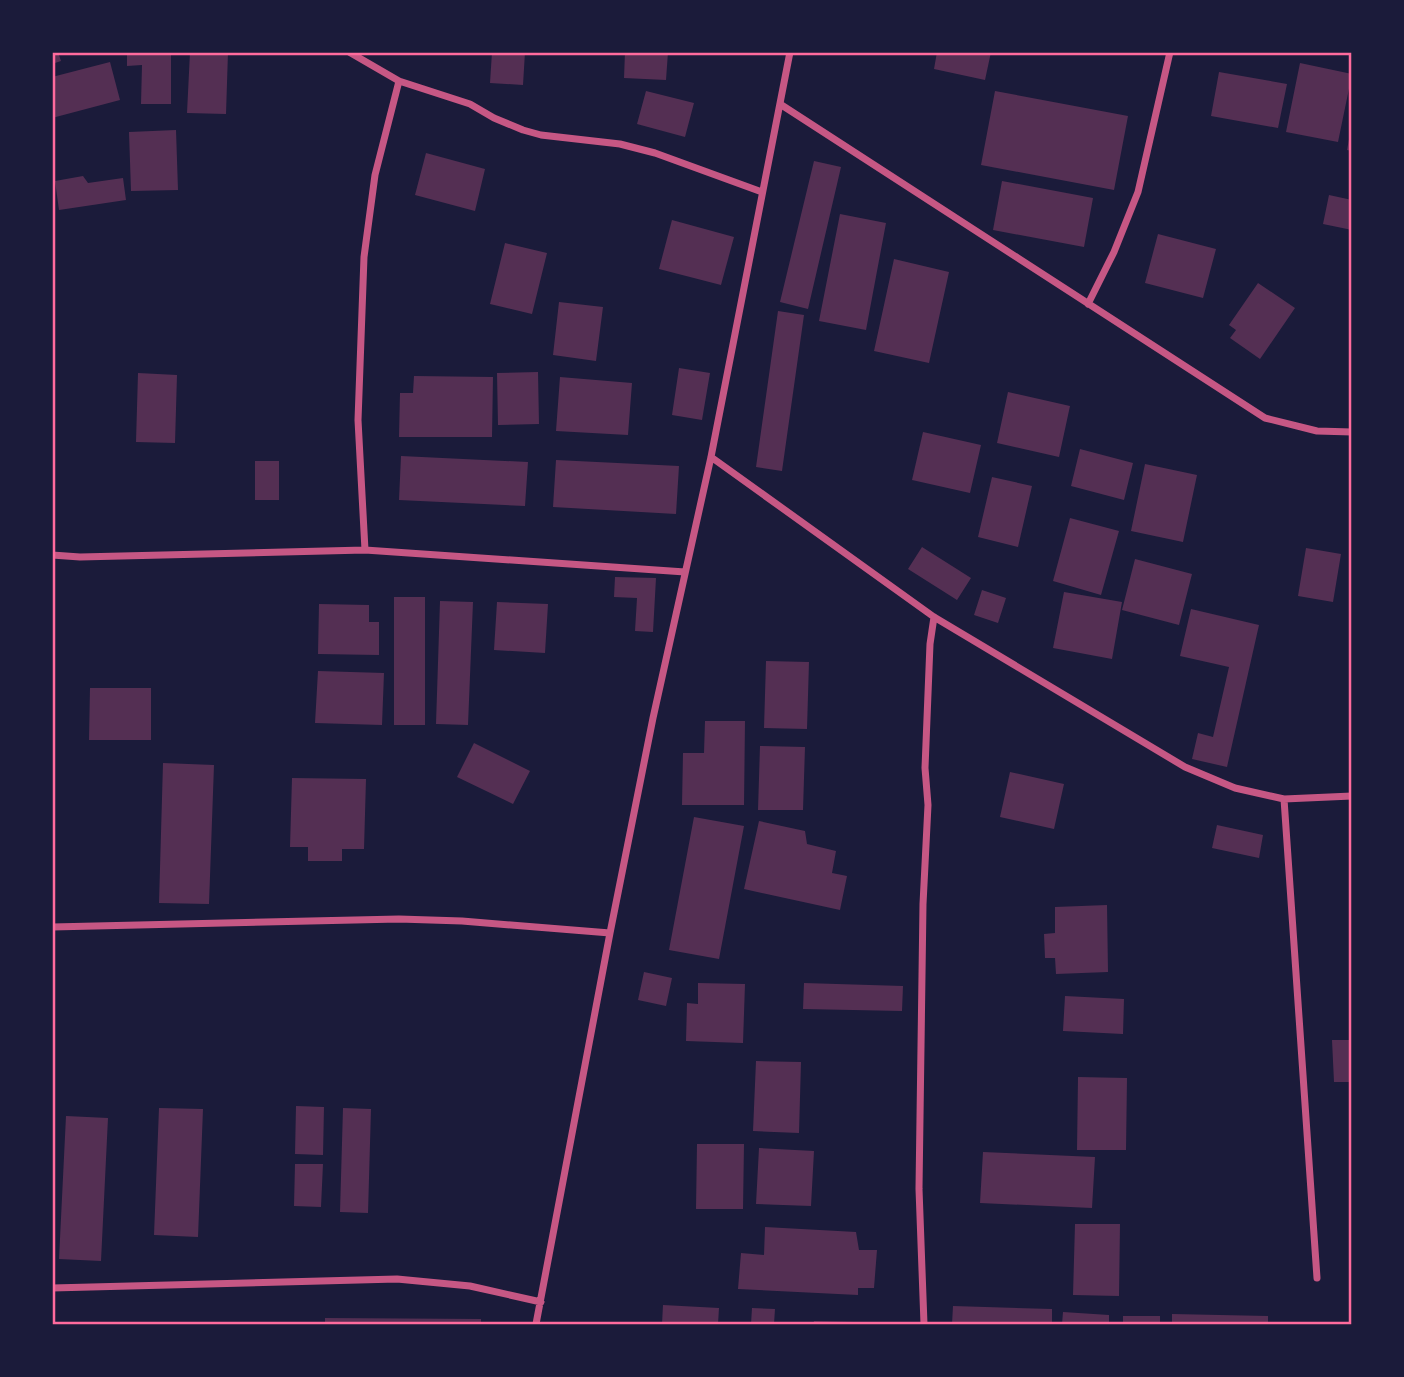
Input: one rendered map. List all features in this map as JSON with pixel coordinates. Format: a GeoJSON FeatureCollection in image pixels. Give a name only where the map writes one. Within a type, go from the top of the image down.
{"type":"FeatureCollection","features":[{"type":"Feature","properties":{"kind":"street"},"geometry":{"type":"LineString","coordinates":[[349,52],[398,81],[470,104],[494,118],[541,135],[620,144],[656,153],[762,192]]}},
{"type":"Feature","properties":{"kind":"street"},"geometry":{"type":"LineString","coordinates":[[536,1325],[650,731],[711,457],[790,52]]}},
{"type":"Feature","properties":{"kind":"street"},"geometry":{"type":"LineString","coordinates":[[1088,304],[1114,253],[1138,192],[1170,52]]}},
{"type":"Feature","properties":{"kind":"street"},"geometry":{"type":"LineString","coordinates":[[365,550],[358,420],[364,257],[375,175],[398,81]]}},
{"type":"Feature","properties":{"kind":"street"},"geometry":{"type":"LineString","coordinates":[[780,104],[1265,418],[1317,432],[1352,432]]}},
{"type":"Feature","properties":{"kind":"street"},"geometry":{"type":"LineString","coordinates":[[711,457],[934,617],[1185,768],[1235,788],[1284,799],[1352,796]]}},
{"type":"Feature","properties":{"kind":"street"},"geometry":{"type":"LineString","coordinates":[[52,555],[365,550],[685,572]]}},
{"type":"Feature","properties":{"kind":"street"},"geometry":{"type":"LineString","coordinates":[[924,1325],[919,1189],[923,904],[928,805],[925,768],[930,644],[934,617]]}},
{"type":"Feature","properties":{"kind":"street"},"geometry":{"type":"LineString","coordinates":[[1284,799],[1317,1278]]}},
{"type":"Feature","properties":{"kind":"street"},"geometry":{"type":"LineString","coordinates":[[52,927],[399,919],[462,921],[610,933]]}},
{"type":"Feature","properties":{"kind":"street"},"geometry":{"type":"LineString","coordinates":[[52,1288],[397,1279],[470,1286],[541,1302]]}},
{"type":"Feature","properties":{"kind":"building"},"geometry":{"type":"Polygon","coordinates":[[[52,52],[58,52],[61,61],[52,64],[52,52]]]}},
{"type":"Feature","properties":{"kind":"building"},"geometry":{"type":"Polygon","coordinates":[[[127,52],[171,52],[171,104],[141,104],[142,65],[127,66],[127,52]]]}},
{"type":"Feature","properties":{"kind":"building"},"geometry":{"type":"Polygon","coordinates":[[[190,52],[228,52],[226,114],[187,113],[190,52]]]}},
{"type":"Feature","properties":{"kind":"building"},"geometry":{"type":"Polygon","coordinates":[[[492,52],[525,52],[523,85],[490,83],[492,52]]]}},
{"type":"Feature","properties":{"kind":"building"},"geometry":{"type":"Polygon","coordinates":[[[625,52],[668,52],[666,80],[624,78],[625,52]]]}},
{"type":"Feature","properties":{"kind":"building"},"geometry":{"type":"Polygon","coordinates":[[[937,52],[991,52],[985,80],[934,69],[937,52]]]}},
{"type":"Feature","properties":{"kind":"building"},"geometry":{"type":"Polygon","coordinates":[[[110,62],[120,100],[52,118],[52,77],[110,62]]]}},
{"type":"Feature","properties":{"kind":"building"},"geometry":{"type":"Polygon","coordinates":[[[1300,63],[1352,74],[1338,142],[1286,132],[1300,63]]]}},
{"type":"Feature","properties":{"kind":"building"},"geometry":{"type":"Polygon","coordinates":[[[1219,72],[1287,84],[1278,128],[1211,116],[1219,72]]]}},
{"type":"Feature","properties":{"kind":"building"},"geometry":{"type":"Polygon","coordinates":[[[646,91],[694,103],[685,137],[637,124],[646,91]]]}},
{"type":"Feature","properties":{"kind":"building"},"geometry":{"type":"Polygon","coordinates":[[[995,91],[1128,116],[1114,190],[981,165],[995,91]]]}},
{"type":"Feature","properties":{"kind":"building"},"geometry":{"type":"Polygon","coordinates":[[[176,130],[178,190],[131,191],[129,132],[176,130]]]}},
{"type":"Feature","properties":{"kind":"building"},"geometry":{"type":"Polygon","coordinates":[[[1352,134],[1352,151],[1347,150],[1352,134]]]}},
{"type":"Feature","properties":{"kind":"building"},"geometry":{"type":"Polygon","coordinates":[[[426,153],[485,169],[475,211],[415,195],[426,153]]]}},
{"type":"Feature","properties":{"kind":"building"},"geometry":{"type":"Polygon","coordinates":[[[814,161],[841,167],[808,309],[780,302],[814,161]]]}},
{"type":"Feature","properties":{"kind":"building"},"geometry":{"type":"Polygon","coordinates":[[[83,176],[88,183],[123,178],[126,200],[59,210],[55,181],[83,176]]]}},
{"type":"Feature","properties":{"kind":"building"},"geometry":{"type":"Polygon","coordinates":[[[1002,181],[1093,198],[1084,247],[993,230],[1002,181]]]}},
{"type":"Feature","properties":{"kind":"building"},"geometry":{"type":"Polygon","coordinates":[[[1329,195],[1352,200],[1352,230],[1323,224],[1329,195]]]}},
{"type":"Feature","properties":{"kind":"building"},"geometry":{"type":"Polygon","coordinates":[[[840,214],[886,223],[866,330],[819,321],[840,214]]]}},
{"type":"Feature","properties":{"kind":"building"},"geometry":{"type":"Polygon","coordinates":[[[672,220],[734,237],[721,285],[659,269],[672,220]]]}},
{"type":"Feature","properties":{"kind":"building"},"geometry":{"type":"Polygon","coordinates":[[[1158,234],[1216,249],[1203,298],[1145,283],[1158,234]]]}},
{"type":"Feature","properties":{"kind":"building"},"geometry":{"type":"Polygon","coordinates":[[[505,243],[547,253],[532,314],[490,304],[505,243]]]}},
{"type":"Feature","properties":{"kind":"building"},"geometry":{"type":"Polygon","coordinates":[[[894,259],[949,272],[929,363],[874,351],[894,259]]]}},
{"type":"Feature","properties":{"kind":"building"},"geometry":{"type":"Polygon","coordinates":[[[1258,283],[1295,308],[1260,359],[1230,338],[1236,330],[1229,325],[1258,283]]]}},
{"type":"Feature","properties":{"kind":"building"},"geometry":{"type":"Polygon","coordinates":[[[559,302],[603,307],[596,361],[553,355],[559,302]]]}},
{"type":"Feature","properties":{"kind":"building"},"geometry":{"type":"Polygon","coordinates":[[[778,311],[804,315],[782,471],[756,467],[778,311]]]}},
{"type":"Feature","properties":{"kind":"building"},"geometry":{"type":"Polygon","coordinates":[[[679,368],[710,373],[702,420],[672,415],[679,368]]]}},
{"type":"Feature","properties":{"kind":"building"},"geometry":{"type":"Polygon","coordinates":[[[538,372],[539,424],[498,425],[497,373],[538,372]]]}},
{"type":"Feature","properties":{"kind":"building"},"geometry":{"type":"Polygon","coordinates":[[[138,373],[177,375],[175,443],[136,442],[138,373]]]}},
{"type":"Feature","properties":{"kind":"building"},"geometry":{"type":"Polygon","coordinates":[[[414,376],[493,377],[492,437],[399,437],[400,393],[413,393],[414,376]]]}},
{"type":"Feature","properties":{"kind":"building"},"geometry":{"type":"Polygon","coordinates":[[[560,377],[632,383],[628,435],[556,431],[560,377]]]}},
{"type":"Feature","properties":{"kind":"building"},"geometry":{"type":"Polygon","coordinates":[[[1008,392],[1070,406],[1059,457],[997,443],[1008,392]]]}},
{"type":"Feature","properties":{"kind":"building"},"geometry":{"type":"Polygon","coordinates":[[[923,432],[981,445],[970,493],[912,480],[923,432]]]}},
{"type":"Feature","properties":{"kind":"building"},"geometry":{"type":"Polygon","coordinates":[[[1080,449],[1133,463],[1124,500],[1071,486],[1080,449]]]}},
{"type":"Feature","properties":{"kind":"building"},"geometry":{"type":"Polygon","coordinates":[[[401,456],[528,462],[525,506],[399,500],[401,456]]]}},
{"type":"Feature","properties":{"kind":"building"},"geometry":{"type":"Polygon","coordinates":[[[556,460],[679,466],[676,514],[553,507],[556,460]]]}},
{"type":"Feature","properties":{"kind":"building"},"geometry":{"type":"Polygon","coordinates":[[[255,461],[279,461],[279,500],[255,500],[255,461]]]}},
{"type":"Feature","properties":{"kind":"building"},"geometry":{"type":"Polygon","coordinates":[[[1145,464],[1197,475],[1183,542],[1131,531],[1145,464]]]}},
{"type":"Feature","properties":{"kind":"building"},"geometry":{"type":"Polygon","coordinates":[[[992,477],[1032,486],[1018,547],[978,537],[992,477]]]}},
{"type":"Feature","properties":{"kind":"building"},"geometry":{"type":"Polygon","coordinates":[[[1070,518],[1119,531],[1101,595],[1053,581],[1070,518]]]}},
{"type":"Feature","properties":{"kind":"building"},"geometry":{"type":"Polygon","coordinates":[[[922,547],[971,578],[957,600],[908,569],[922,547]]]}},
{"type":"Feature","properties":{"kind":"building"},"geometry":{"type":"Polygon","coordinates":[[[1306,548],[1341,554],[1333,602],[1298,596],[1306,548]]]}},
{"type":"Feature","properties":{"kind":"building"},"geometry":{"type":"Polygon","coordinates":[[[1135,559],[1192,574],[1179,625],[1122,610],[1135,559]]]}},
{"type":"Feature","properties":{"kind":"building"},"geometry":{"type":"Polygon","coordinates":[[[615,577],[656,578],[653,632],[635,631],[637,598],[614,597],[615,577]]]}},
{"type":"Feature","properties":{"kind":"building"},"geometry":{"type":"Polygon","coordinates":[[[982,590],[1006,598],[998,623],[974,615],[982,590]]]}},
{"type":"Feature","properties":{"kind":"building"},"geometry":{"type":"Polygon","coordinates":[[[1064,592],[1122,602],[1112,659],[1053,648],[1064,592]]]}},
{"type":"Feature","properties":{"kind":"building"},"geometry":{"type":"Polygon","coordinates":[[[394,597],[425,597],[425,725],[394,725],[394,597]]]}},
{"type":"Feature","properties":{"kind":"building"},"geometry":{"type":"Polygon","coordinates":[[[440,601],[473,602],[468,725],[436,724],[440,601]]]}},
{"type":"Feature","properties":{"kind":"building"},"geometry":{"type":"Polygon","coordinates":[[[497,602],[548,604],[545,653],[494,650],[497,602]]]}},
{"type":"Feature","properties":{"kind":"building"},"geometry":{"type":"Polygon","coordinates":[[[319,604],[369,605],[369,622],[379,622],[379,655],[318,654],[319,604]]]}},
{"type":"Feature","properties":{"kind":"building"},"geometry":{"type":"Polygon","coordinates":[[[1191,609],[1259,625],[1227,767],[1192,759],[1198,733],[1213,737],[1229,667],[1180,656],[1191,609]]]}},
{"type":"Feature","properties":{"kind":"building"},"geometry":{"type":"Polygon","coordinates":[[[766,661],[809,662],[807,729],[764,728],[766,661]]]}},
{"type":"Feature","properties":{"kind":"building"},"geometry":{"type":"Polygon","coordinates":[[[318,671],[384,673],[382,725],[315,723],[318,671]]]}},
{"type":"Feature","properties":{"kind":"building"},"geometry":{"type":"Polygon","coordinates":[[[90,688],[151,688],[151,740],[89,740],[90,688]]]}},
{"type":"Feature","properties":{"kind":"building"},"geometry":{"type":"Polygon","coordinates":[[[705,721],[745,721],[744,805],[682,805],[683,753],[704,753],[705,721]]]}},
{"type":"Feature","properties":{"kind":"building"},"geometry":{"type":"Polygon","coordinates":[[[474,743],[530,771],[513,804],[457,777],[474,743]]]}},
{"type":"Feature","properties":{"kind":"building"},"geometry":{"type":"Polygon","coordinates":[[[760,746],[805,747],[803,810],[758,810],[760,746]]]}},
{"type":"Feature","properties":{"kind":"building"},"geometry":{"type":"Polygon","coordinates":[[[163,763],[214,765],[209,904],[159,903],[163,763]]]}},
{"type":"Feature","properties":{"kind":"building"},"geometry":{"type":"Polygon","coordinates":[[[1010,772],[1064,784],[1054,829],[1000,817],[1010,772]]]}},
{"type":"Feature","properties":{"kind":"building"},"geometry":{"type":"Polygon","coordinates":[[[292,778],[366,779],[364,849],[342,849],[342,861],[308,861],[308,847],[290,847],[292,778]]]}},
{"type":"Feature","properties":{"kind":"building"},"geometry":{"type":"Polygon","coordinates":[[[694,817],[744,826],[719,959],[669,950],[694,817]]]}},
{"type":"Feature","properties":{"kind":"building"},"geometry":{"type":"Polygon","coordinates":[[[759,821],[805,831],[807,844],[836,851],[832,873],[847,876],[840,910],[744,889],[759,821]]]}},
{"type":"Feature","properties":{"kind":"building"},"geometry":{"type":"Polygon","coordinates":[[[1217,825],[1263,835],[1259,858],[1212,848],[1217,825]]]}},
{"type":"Feature","properties":{"kind":"building"},"geometry":{"type":"Polygon","coordinates":[[[1107,905],[1108,972],[1056,974],[1055,958],[1045,958],[1044,934],[1055,933],[1055,907],[1107,905]]]}},
{"type":"Feature","properties":{"kind":"building"},"geometry":{"type":"Polygon","coordinates":[[[644,972],[672,978],[666,1006],[638,1000],[644,972]]]}},
{"type":"Feature","properties":{"kind":"building"},"geometry":{"type":"Polygon","coordinates":[[[698,983],[745,984],[743,1043],[686,1041],[687,1003],[698,1004],[698,983]]]}},
{"type":"Feature","properties":{"kind":"building"},"geometry":{"type":"Polygon","coordinates":[[[804,983],[903,986],[902,1011],[803,1009],[804,983]]]}},
{"type":"Feature","properties":{"kind":"building"},"geometry":{"type":"Polygon","coordinates":[[[1065,996],[1124,999],[1123,1034],[1063,1031],[1065,996]]]}},
{"type":"Feature","properties":{"kind":"building"},"geometry":{"type":"Polygon","coordinates":[[[1332,1040],[1352,1040],[1352,1082],[1334,1082],[1332,1040]]]}},
{"type":"Feature","properties":{"kind":"building"},"geometry":{"type":"Polygon","coordinates":[[[756,1061],[801,1062],[799,1133],[753,1131],[756,1061]]]}},
{"type":"Feature","properties":{"kind":"building"},"geometry":{"type":"Polygon","coordinates":[[[1078,1077],[1127,1078],[1126,1150],[1077,1150],[1078,1077]]]}},
{"type":"Feature","properties":{"kind":"building"},"geometry":{"type":"Polygon","coordinates":[[[296,1106],[324,1107],[323,1155],[295,1154],[296,1106]]]}},
{"type":"Feature","properties":{"kind":"building"},"geometry":{"type":"Polygon","coordinates":[[[159,1108],[203,1109],[198,1237],[154,1235],[159,1108]]]}},
{"type":"Feature","properties":{"kind":"building"},"geometry":{"type":"Polygon","coordinates":[[[343,1108],[371,1109],[368,1213],[340,1212],[343,1108]]]}},
{"type":"Feature","properties":{"kind":"building"},"geometry":{"type":"Polygon","coordinates":[[[66,1116],[108,1118],[101,1261],[59,1259],[66,1116]]]}},
{"type":"Feature","properties":{"kind":"building"},"geometry":{"type":"Polygon","coordinates":[[[697,1144],[744,1144],[743,1209],[696,1209],[697,1144]]]}},
{"type":"Feature","properties":{"kind":"building"},"geometry":{"type":"Polygon","coordinates":[[[759,1148],[814,1151],[811,1206],[756,1204],[759,1148]]]}},
{"type":"Feature","properties":{"kind":"building"},"geometry":{"type":"Polygon","coordinates":[[[983,1152],[1095,1157],[1092,1208],[980,1203],[983,1152]]]}},
{"type":"Feature","properties":{"kind":"building"},"geometry":{"type":"Polygon","coordinates":[[[295,1164],[323,1164],[321,1207],[294,1206],[295,1164]]]}},
{"type":"Feature","properties":{"kind":"building"},"geometry":{"type":"Polygon","coordinates":[[[1075,1224],[1120,1224],[1119,1296],[1073,1295],[1075,1224]]]}},
{"type":"Feature","properties":{"kind":"building"},"geometry":{"type":"Polygon","coordinates":[[[765,1227],[856,1232],[859,1250],[877,1250],[874,1288],[858,1288],[858,1295],[738,1289],[741,1253],[764,1255],[765,1227]]]}},
{"type":"Feature","properties":{"kind":"building"},"geometry":{"type":"Polygon","coordinates":[[[663,1305],[719,1308],[718,1324],[662,1324],[663,1305]]]}},
{"type":"Feature","properties":{"kind":"building"},"geometry":{"type":"Polygon","coordinates":[[[953,1306],[1052,1309],[1052,1324],[952,1324],[953,1306]]]}},
{"type":"Feature","properties":{"kind":"building"},"geometry":{"type":"Polygon","coordinates":[[[752,1308],[775,1309],[774,1324],[751,1324],[752,1308]]]}},
{"type":"Feature","properties":{"kind":"building"},"geometry":{"type":"Polygon","coordinates":[[[1063,1312],[1109,1315],[1109,1324],[1062,1324],[1063,1312]]]}},
{"type":"Feature","properties":{"kind":"building"},"geometry":{"type":"Polygon","coordinates":[[[1172,1314],[1268,1316],[1268,1324],[1172,1324],[1172,1314]]]}},
{"type":"Feature","properties":{"kind":"building"},"geometry":{"type":"Polygon","coordinates":[[[1123,1316],[1160,1316],[1160,1324],[1123,1324],[1123,1316]]]}},
{"type":"Feature","properties":{"kind":"building"},"geometry":{"type":"Polygon","coordinates":[[[325,1318],[481,1319],[481,1324],[325,1324],[325,1318]]]}},
{"type":"Feature","properties":{"kind":"building"},"geometry":{"type":"Polygon","coordinates":[[[814,1321],[854,1322],[854,1324],[813,1324],[814,1321]]]}}]}
